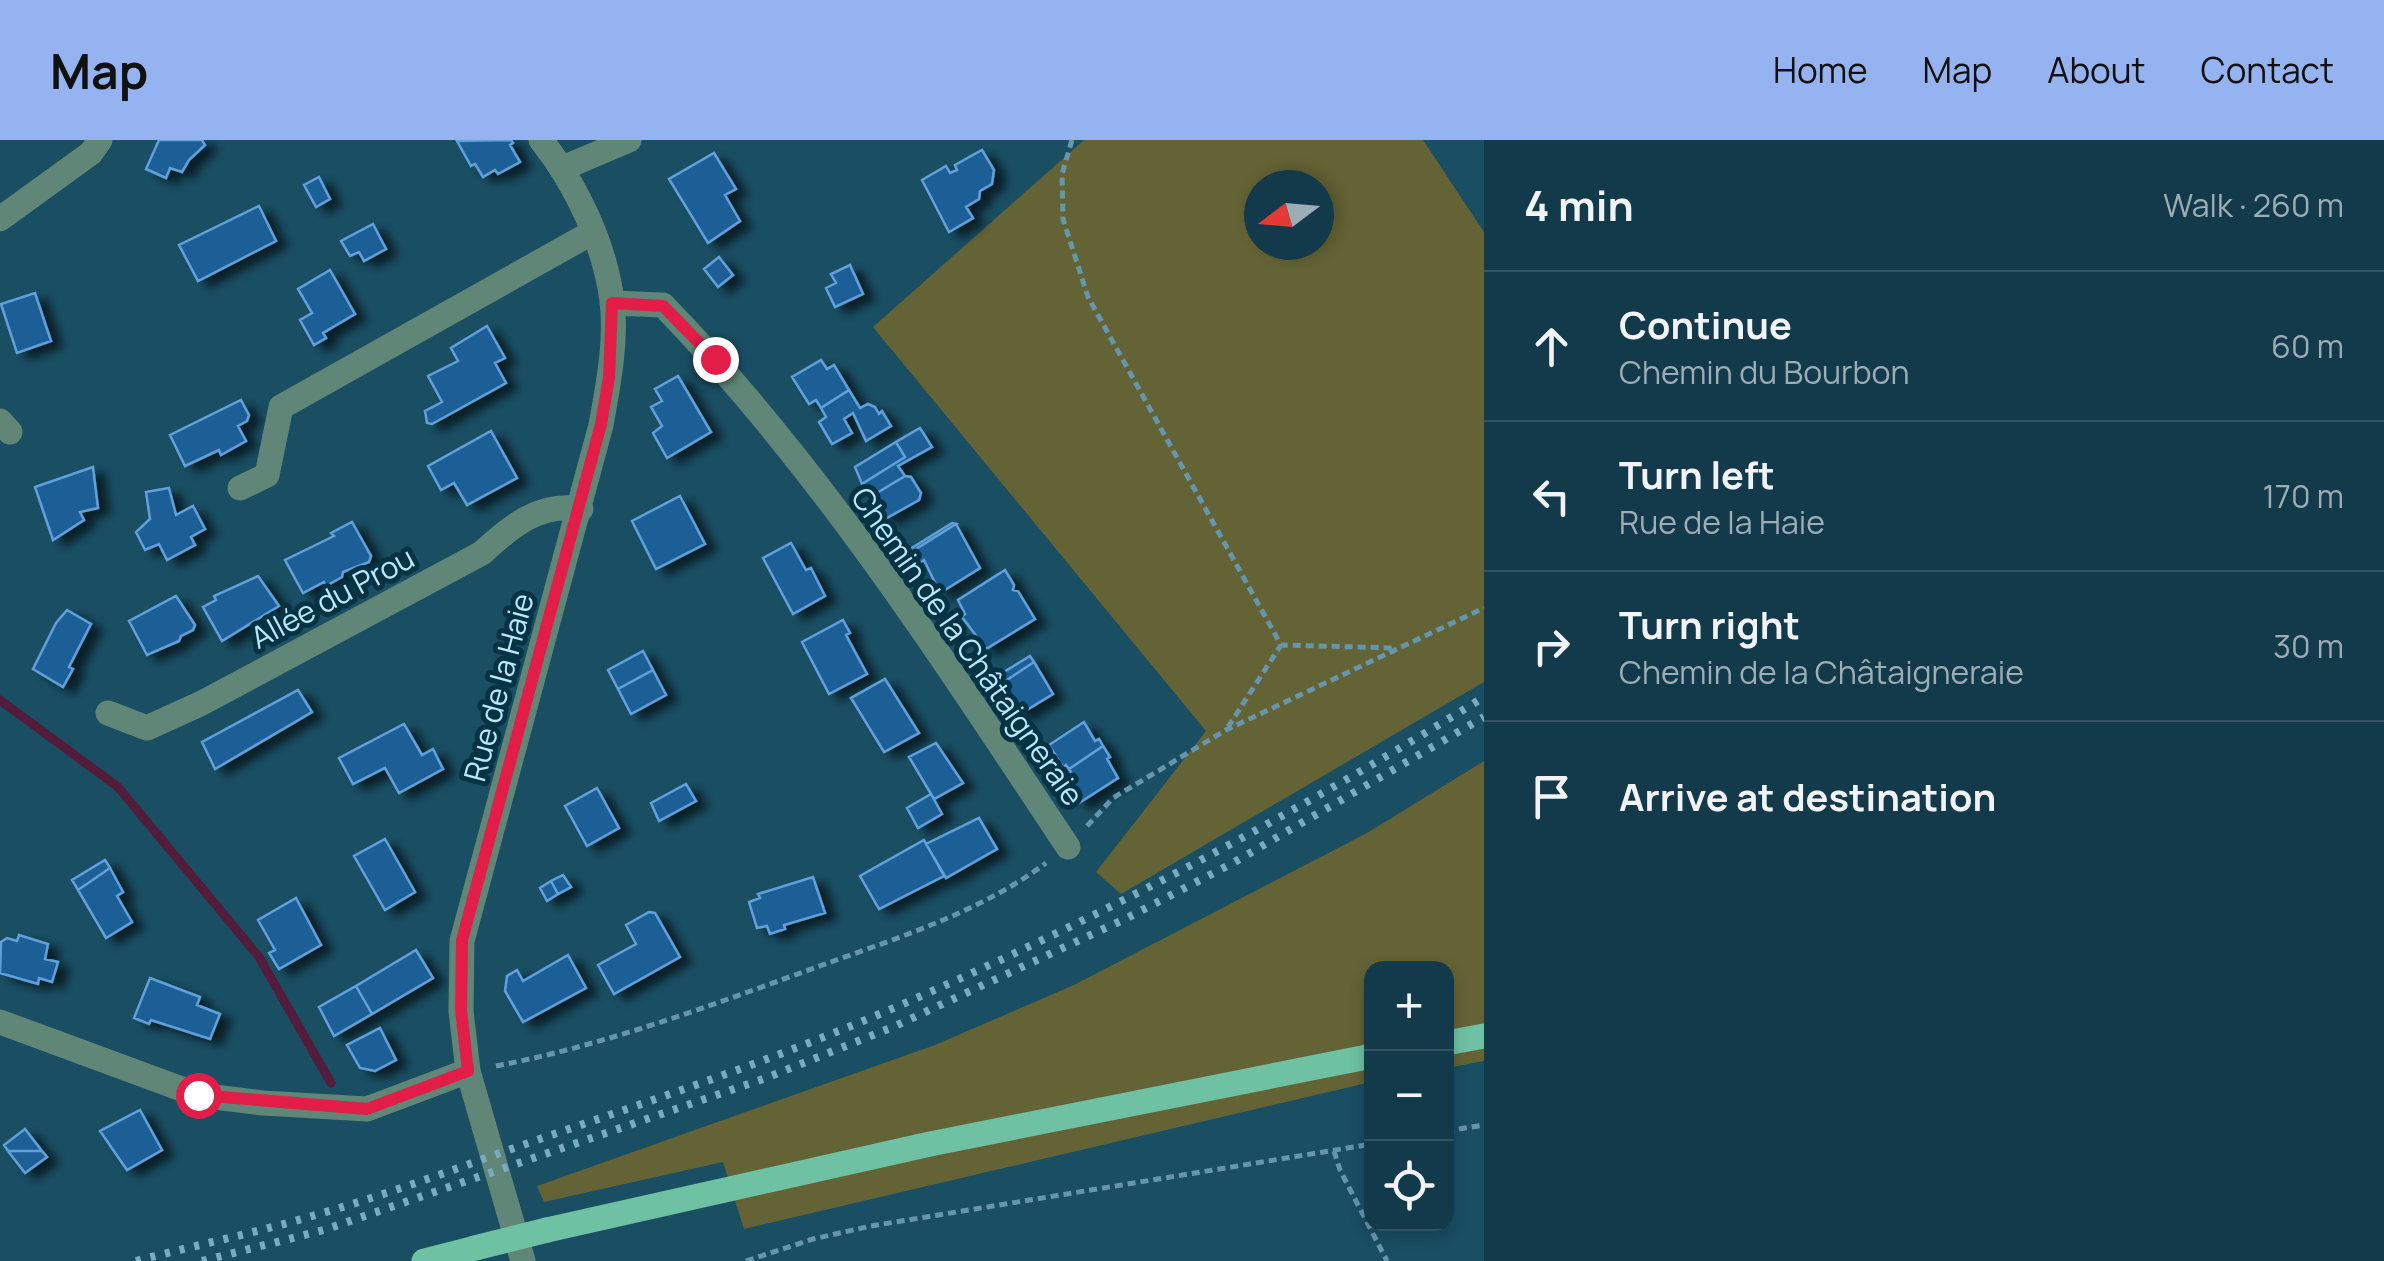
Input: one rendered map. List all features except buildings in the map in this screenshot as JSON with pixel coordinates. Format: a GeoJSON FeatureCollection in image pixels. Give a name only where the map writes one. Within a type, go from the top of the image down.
{"type":"FeatureCollection","features":[{"type":"Feature","properties":{"kind":"main road"},"geometry":{"type":"LineString","coordinates":[[1454,1042],[1484,1036]]}},
{"type":"Feature","properties":{"kind":"main road"},"geometry":{"type":"LineString","coordinates":[[424,1261],[930,1144],[1364,1058]]}},
{"type":"Feature","properties":{"kind":"street"},"geometry":{"type":"LineString","coordinates":[[0,218],[91,152],[100,140]]}},
{"type":"Feature","properties":{"kind":"street","name":"Rue de la Haie"},"geometry":{"type":"LineString","coordinates":[[523,1261],[468,1071],[461,1010],[462,940],[580,509],[609,378],[612,303],[593,232],[563,168],[541,140]]}},
{"type":"Feature","properties":{"kind":"street"},"geometry":{"type":"LineString","coordinates":[[563,168],[629,140]]}},
{"type":"Feature","properties":{"kind":"street"},"geometry":{"type":"LineString","coordinates":[[240,488],[268,475],[282,408],[593,232]]}},
{"type":"Feature","properties":{"kind":"street","name":"Chemin de la Châtaigneraie"},"geometry":{"type":"LineString","coordinates":[[612,303],[663,306],[748,398],[904,606],[1068,846]]}},
{"type":"Feature","properties":{"kind":"street","name":"Allée du Prou"},"geometry":{"type":"LineString","coordinates":[[108,713],[147,728],[202,703],[482,553],[536,512],[561,506],[580,509]]}},
{"type":"Feature","properties":{"kind":"street"},"geometry":{"type":"LineString","coordinates":[[0,1022],[198,1095],[262,1103],[367,1109],[468,1071]]}},
{"type":"Feature","properties":{"kind":"path"},"geometry":{"type":"LineString","coordinates":[[1072,140],[1062,174],[1063,218],[1088,296],[1281,646]]}},
{"type":"Feature","properties":{"kind":"path"},"geometry":{"type":"LineString","coordinates":[[1068,846],[1113,798],[1226,730],[1484,608]]}},
{"type":"Feature","properties":{"kind":"path"},"geometry":{"type":"LineString","coordinates":[[1281,646],[1399,648]]}},
{"type":"Feature","properties":{"kind":"path"},"geometry":{"type":"LineString","coordinates":[[1226,730],[1281,646]]}},
{"type":"Feature","properties":{"kind":"path","name":"Chemin de la Châtaigneraie"},"geometry":{"type":"LineString","coordinates":[[468,1071],[538,1058],[678,1018],[876,946],[1013,887],[1068,846]]}},
{"type":"Feature","properties":{"kind":"path"},"geometry":{"type":"LineString","coordinates":[[1454,1130],[1484,1125]]}},
{"type":"Feature","properties":{"kind":"path"},"geometry":{"type":"LineString","coordinates":[[746,1261],[813,1239],[871,1226],[1364,1145]]}},
{"type":"Feature","properties":{"kind":"path"},"geometry":{"type":"LineString","coordinates":[[1334,1150],[1340,1170],[1387,1261]]}},
{"type":"Feature","properties":{"kind":"shaded area"},"geometry":{"type":"Polygon","coordinates":[[[1084,140],[1423,140],[1484,232],[1484,682],[1121,894],[1096,872],[1206,731],[873,327],[1084,140]]]}},
{"type":"Feature","properties":{"kind":"shaded area"},"geometry":{"type":"Polygon","coordinates":[[[1484,761],[1484,1061],[1454,1067],[1454,961],[1364,961],[1364,1084],[744,1229],[723,1162],[544,1202],[537,1186],[935,1045],[1074,985],[1367,833],[1484,761]]]}},
{"type":"Feature","properties":{"kind":"waterway"},"geometry":{"type":"LineString","coordinates":[[0,700],[118,787],[259,957],[331,1083]]}},
{"type":"Feature","properties":{"kind":"railway"},"geometry":{"type":"LineString","coordinates":[[136,1261],[274,1227],[373,1197],[713,1079],[845,1028],[966,976],[1118,903],[1340,783],[1484,697]]}},
{"type":"Feature","properties":{"kind":"railway"},"geometry":{"type":"LineString","coordinates":[[202,1261],[324,1230],[766,1078],[893,1027],[1125,919],[1231,864],[1484,717]]}},
{"type":"Feature","properties":{"kind":"route"},"geometry":{"type":"LineString","coordinates":[[198,1095],[367,1109],[468,1071],[461,1010],[462,940],[601,424],[609,378],[612,303],[663,306],[715,359]]}}]}
